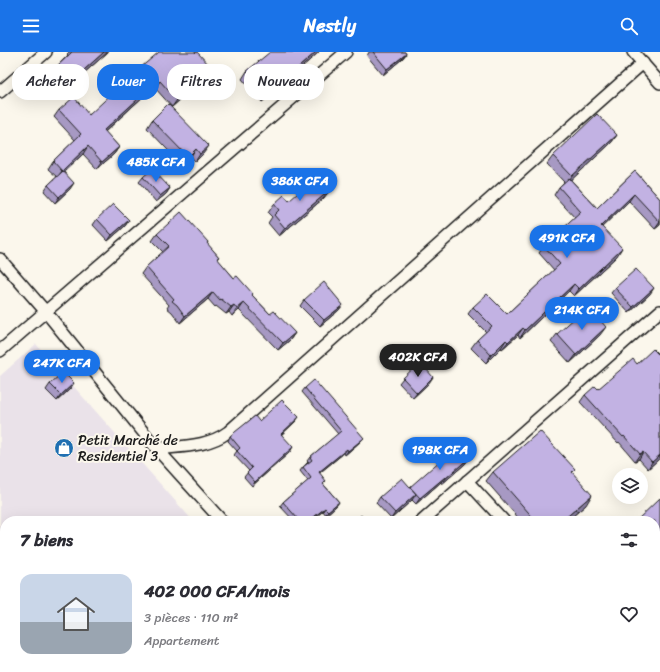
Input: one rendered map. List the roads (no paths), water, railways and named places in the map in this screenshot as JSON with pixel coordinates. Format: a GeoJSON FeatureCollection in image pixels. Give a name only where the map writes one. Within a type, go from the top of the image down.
{"type":"FeatureCollection","features":[{"type":"Feature","properties":{"kind":"street"},"geometry":{"type":"LineString","coordinates":[[0,92],[46,52]]}},
{"type":"Feature","properties":{"kind":"street"},"geometry":{"type":"LineString","coordinates":[[0,351],[346,52]]}},
{"type":"Feature","properties":{"kind":"street"},"geometry":{"type":"LineString","coordinates":[[633,52],[660,83]]}},
{"type":"Feature","properties":{"kind":"street"},"geometry":{"type":"LineString","coordinates":[[157,449],[208,443],[220,438],[228,432],[643,63]]}},
{"type":"Feature","properties":{"kind":"street"},"geometry":{"type":"LineString","coordinates":[[0,259],[46,312],[157,449],[217,516]]}},
{"type":"Feature","properties":{"kind":"street"},"geometry":{"type":"LineString","coordinates":[[428,516],[660,311]]}},
{"type":"Feature","properties":{"kind":"street"},"geometry":{"type":"LineString","coordinates":[[468,481],[500,516]]}},
{"type":"Feature","properties":{"kind":"place","name":"Petit Marché de Residentiel 3"},"geometry":{"type":"Point","coordinates":[64,448]}}]}
